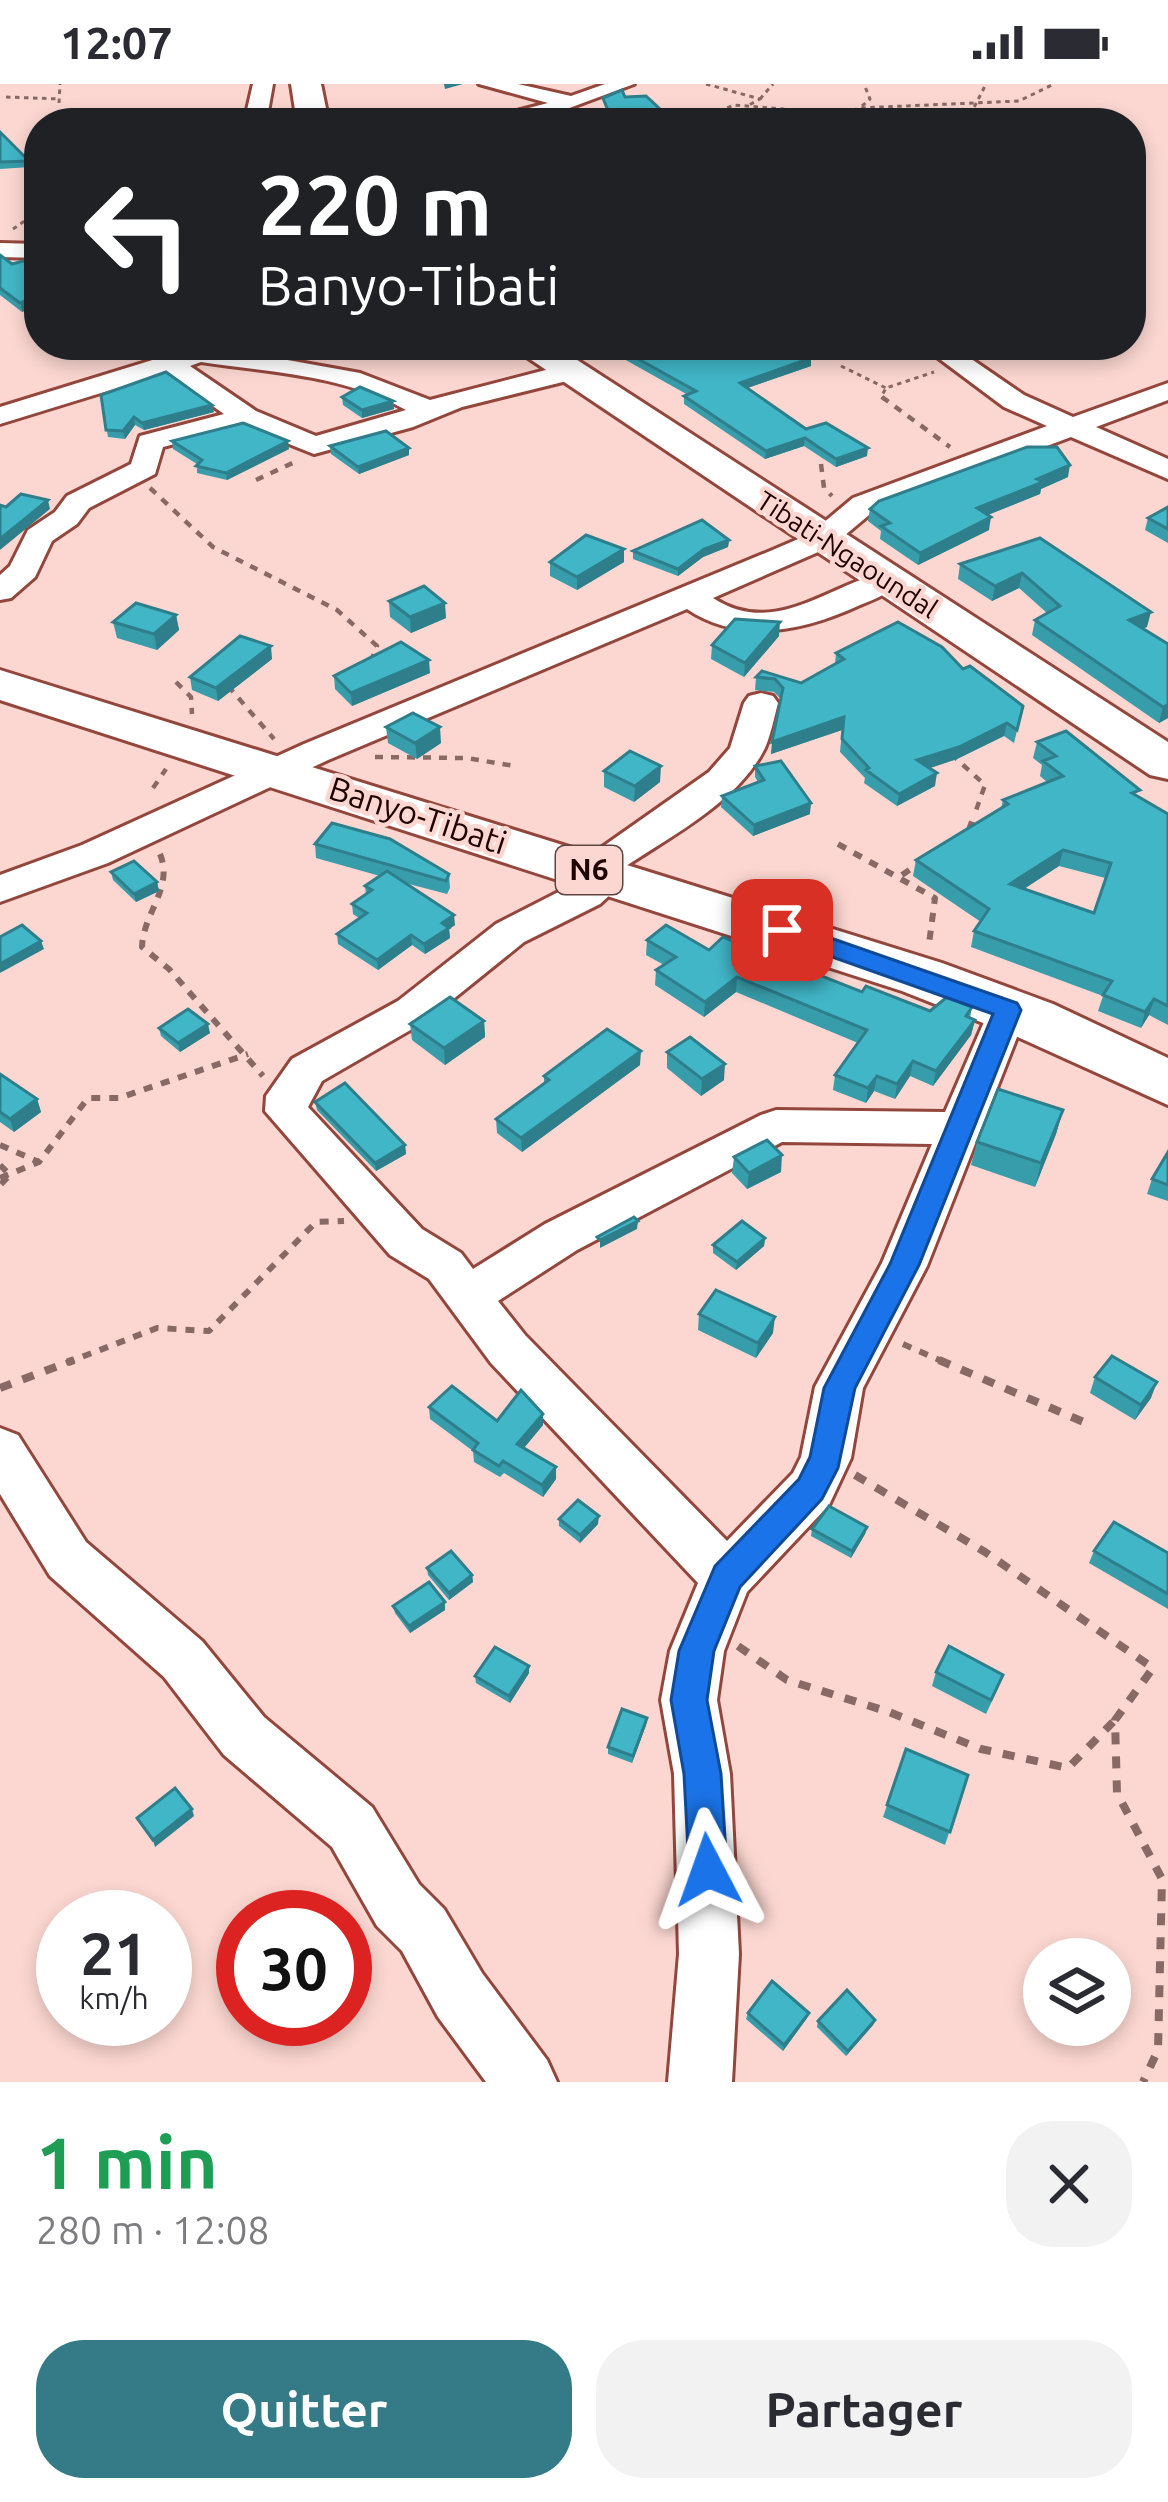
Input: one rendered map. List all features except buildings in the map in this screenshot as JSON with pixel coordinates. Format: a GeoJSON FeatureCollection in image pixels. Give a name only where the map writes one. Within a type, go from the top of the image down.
{"type":"FeatureCollection","features":[{"type":"Feature","properties":{"kind":"highway","name":"Tibati-Ngaoundal"},"geometry":{"type":"LineString","coordinates":[[551,360],[1168,764]]}},
{"type":"Feature","properties":{"kind":"highway","name":"Banyo-Tibati"},"geometry":{"type":"LineString","coordinates":[[0,684],[268,752],[602,874],[922,976],[1168,1083]]}},
{"type":"Feature","properties":{"kind":"street"},"geometry":{"type":"LineString","coordinates":[[489,84],[567,100],[621,94]]}},
{"type":"Feature","properties":{"kind":"street"},"geometry":{"type":"LineString","coordinates":[[523,108],[526,93]]}},
{"type":"Feature","properties":{"kind":"street"},"geometry":{"type":"LineString","coordinates":[[552,108],[567,100]]}},
{"type":"Feature","properties":{"kind":"street"},"geometry":{"type":"LineString","coordinates":[[0,416],[189,360]]}},
{"type":"Feature","properties":{"kind":"street"},"geometry":{"type":"LineString","coordinates":[[260,360],[401,397],[425,409]]}},
{"type":"Feature","properties":{"kind":"street"},"geometry":{"type":"LineString","coordinates":[[954,360],[1065,427],[1121,446],[1168,470]]}},
{"type":"Feature","properties":{"kind":"street"},"geometry":{"type":"LineString","coordinates":[[173,366],[246,417],[314,445],[403,421],[425,409],[569,372]]}},
{"type":"Feature","properties":{"kind":"street"},"geometry":{"type":"LineString","coordinates":[[0,889],[142,834],[268,752],[689,596],[821,540],[864,504],[1168,392]]}},
{"type":"Feature","properties":{"kind":"street"},"geometry":{"type":"LineString","coordinates":[[0,591],[24,570],[39,536],[66,518],[86,495],[146,468],[147,451],[154,440],[246,417]]}},
{"type":"Feature","properties":{"kind":"street"},"geometry":{"type":"LineString","coordinates":[[689,596],[744,620],[785,623],[885,580]]}},
{"type":"Feature","properties":{"kind":"street"},"geometry":{"type":"LineString","coordinates":[[718,1598],[508,1349],[445,1266],[406,1242],[286,1111],[287,1096],[307,1070],[412,1011],[510,933],[587,895],[602,874],[736,765],[746,751],[761,703]]}},
{"type":"Feature","properties":{"kind":"street"},"geometry":{"type":"LineString","coordinates":[[700,2082],[710,1954],[702,1774],[689,1700],[697,1651],[718,1598],[811,1489],[826,1458],[839,1388],[904,1265],[1008,1010]]}},
{"type":"Feature","properties":{"kind":"street"},"geometry":{"type":"LineString","coordinates":[[467,1297],[561,1237],[776,1126],[959,1128]]}},
{"type":"Feature","properties":{"kind":"street"},"geometry":{"type":"LineString","coordinates":[[0,1450],[68,1558],[183,1659],[244,1736],[352,1827],[398,1905],[423,1930],[489,2038],[526,2082]]}},
{"type":"Feature","properties":{"kind":"path"},"geometry":{"type":"LineString","coordinates":[[6,98],[59,101],[60,84]]}},
{"type":"Feature","properties":{"kind":"path"},"geometry":{"type":"LineString","coordinates":[[706,84],[760,99]]}},
{"type":"Feature","properties":{"kind":"path"},"geometry":{"type":"LineString","coordinates":[[749,105],[773,84]]}},
{"type":"Feature","properties":{"kind":"path"},"geometry":{"type":"LineString","coordinates":[[859,108],[870,99],[864,84]]}},
{"type":"Feature","properties":{"kind":"path"},"geometry":{"type":"LineString","coordinates":[[973,108],[986,84]]}},
{"type":"Feature","properties":{"kind":"path"},"geometry":{"type":"LineString","coordinates":[[859,108],[1019,100],[1054,84]]}},
{"type":"Feature","properties":{"kind":"path"},"geometry":{"type":"LineString","coordinates":[[727,108],[762,108]]}},
{"type":"Feature","properties":{"kind":"path"},"geometry":{"type":"LineString","coordinates":[[0,237],[24,218]]}},
{"type":"Feature","properties":{"kind":"path"},"geometry":{"type":"LineString","coordinates":[[842,366],[886,388]]}},
{"type":"Feature","properties":{"kind":"path"},"geometry":{"type":"LineString","coordinates":[[977,378],[945,368],[886,388],[881,397],[977,466]]}},
{"type":"Feature","properties":{"kind":"path"},"geometry":{"type":"LineString","coordinates":[[256,480],[294,464],[314,445]]}},
{"type":"Feature","properties":{"kind":"path"},"geometry":{"type":"LineString","coordinates":[[128,474],[182,514],[191,529],[260,574],[322,599],[368,630],[377,646],[370,657],[372,669]]}},
{"type":"Feature","properties":{"kind":"path"},"geometry":{"type":"LineString","coordinates":[[230,679],[228,686],[277,743],[268,752]]}},
{"type":"Feature","properties":{"kind":"path"},"geometry":{"type":"LineString","coordinates":[[176,682],[191,698],[193,718]]}},
{"type":"Feature","properties":{"kind":"path"},"geometry":{"type":"LineString","coordinates":[[952,841],[970,830],[985,785],[950,753],[957,741]]}},
{"type":"Feature","properties":{"kind":"path"},"geometry":{"type":"LineString","coordinates":[[142,834],[146,844],[162,855],[167,868],[159,899],[140,930],[142,947],[170,969],[208,1017],[248,1054],[286,1111]]}},
{"type":"Feature","properties":{"kind":"path"},"geometry":{"type":"LineString","coordinates":[[838,844],[879,870],[902,875],[935,898],[938,908],[922,976]]}},
{"type":"Feature","properties":{"kind":"path"},"geometry":{"type":"LineString","coordinates":[[902,875],[919,864]]}},
{"type":"Feature","properties":{"kind":"path"},"geometry":{"type":"LineString","coordinates":[[0,1182],[38,1162],[88,1098],[119,1097],[248,1054]]}},
{"type":"Feature","properties":{"kind":"path"},"geometry":{"type":"LineString","coordinates":[[0,1145],[38,1162]]}},
{"type":"Feature","properties":{"kind":"path"},"geometry":{"type":"LineString","coordinates":[[0,1165],[10,1175]]}},
{"type":"Feature","properties":{"kind":"path"},"geometry":{"type":"LineString","coordinates":[[0,1388],[157,1328],[209,1331],[316,1222],[358,1220],[381,1210]]}},
{"type":"Feature","properties":{"kind":"path"},"geometry":{"type":"LineString","coordinates":[[872,1330],[1086,1423]]}},
{"type":"Feature","properties":{"kind":"path"},"geometry":{"type":"LineString","coordinates":[[718,1598],[749,1657],[787,1680],[889,1712],[981,1749],[1068,1768],[1115,1720],[1154,1668],[985,1552],[826,1458]]}},
{"type":"Feature","properties":{"kind":"path"},"geometry":{"type":"LineString","coordinates":[[1115,1720],[1118,1793],[1162,1880],[1159,2050],[1143,2082]]}},
{"type":"Feature","properties":{"kind":"route"},"geometry":{"type":"LineString","coordinates":[[708,1870],[702,1774],[689,1700],[697,1651],[727,1577],[811,1489],[826,1458],[839,1388],[904,1265],[1008,1010],[782,930]]}}]}
